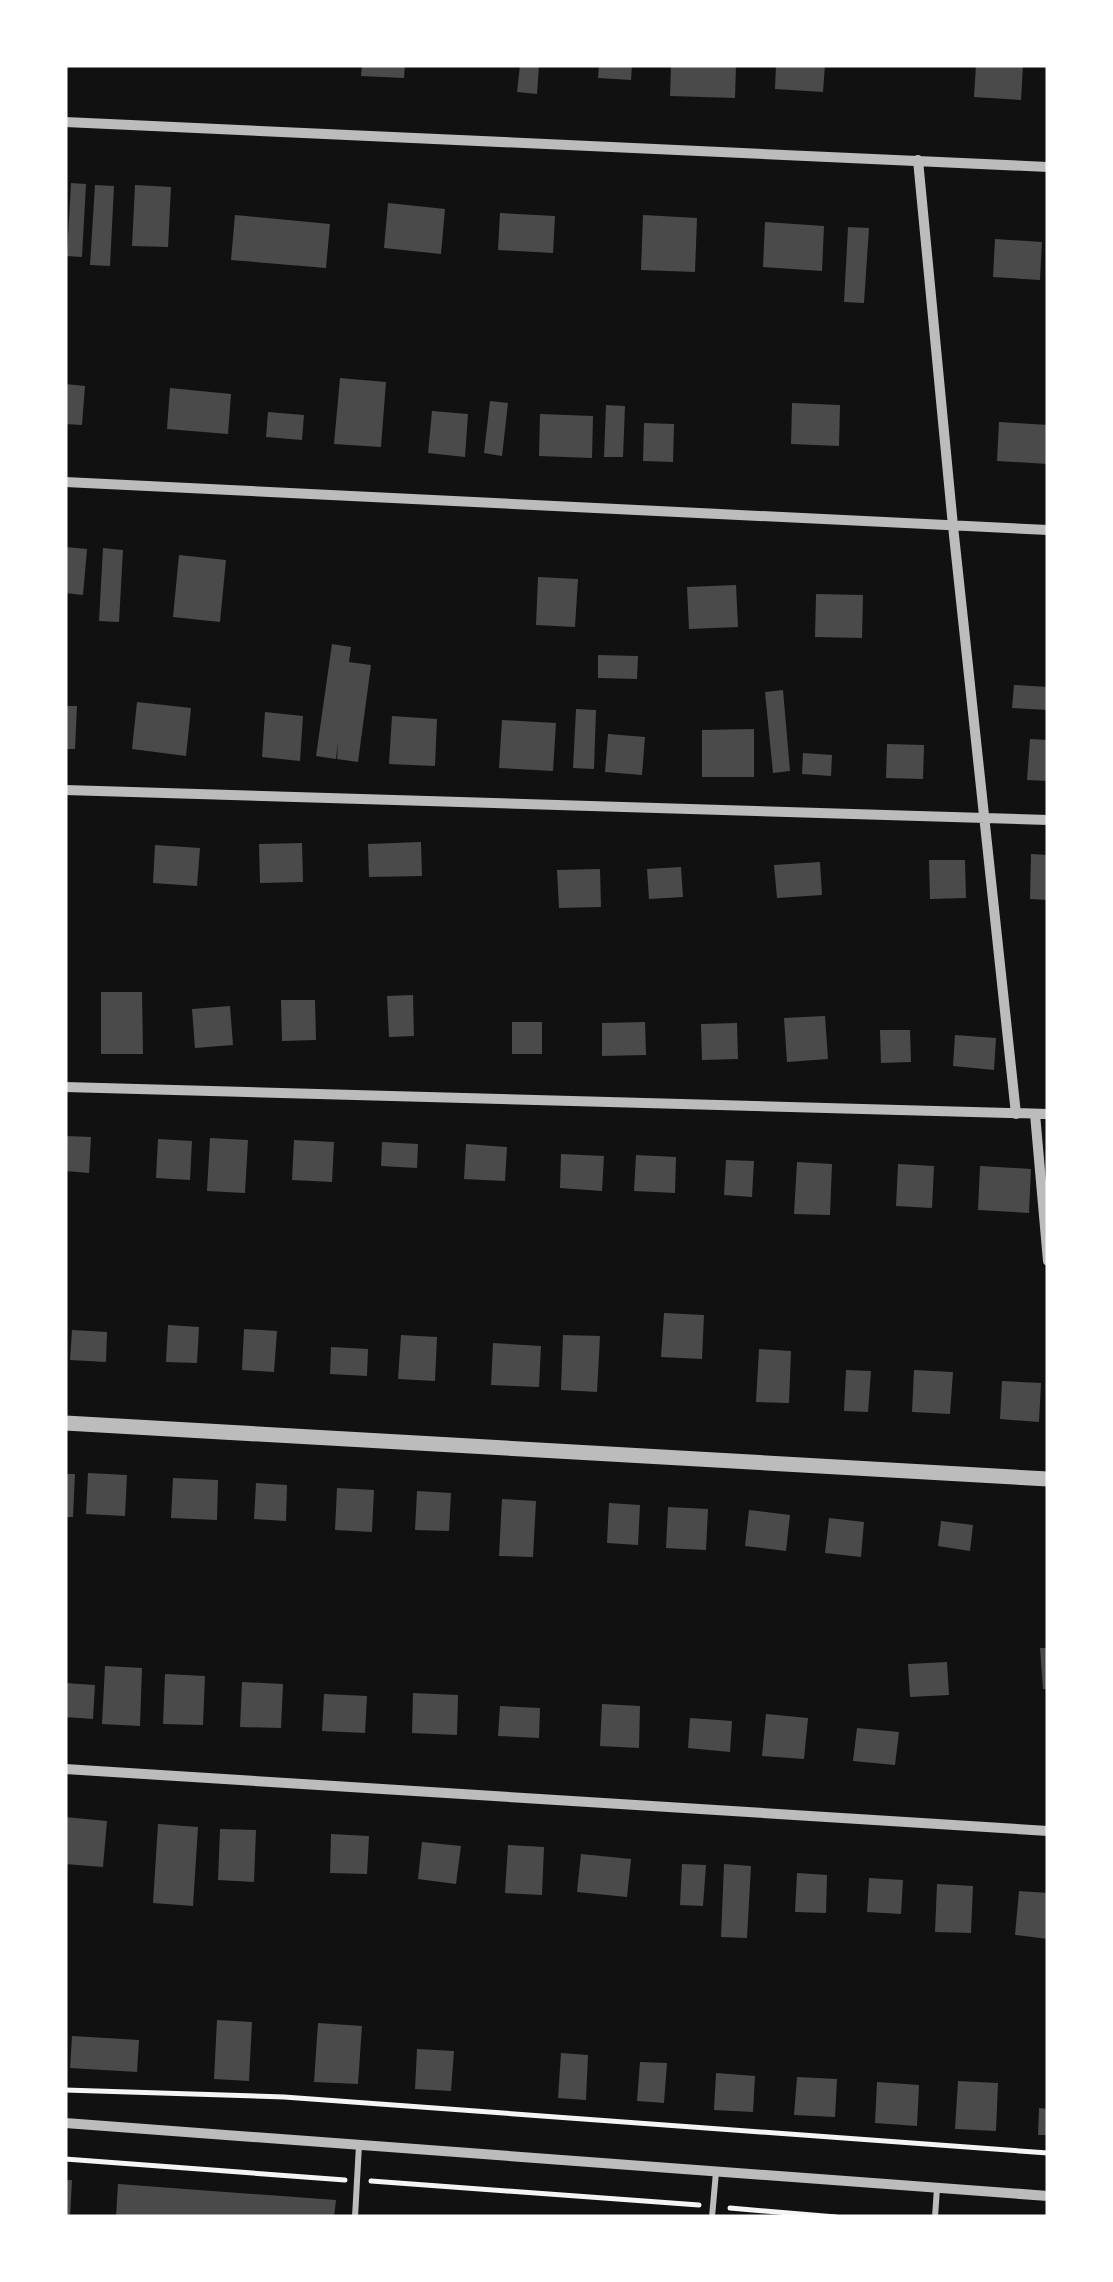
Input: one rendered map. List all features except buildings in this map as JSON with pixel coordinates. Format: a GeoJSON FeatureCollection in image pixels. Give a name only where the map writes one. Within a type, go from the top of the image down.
{"type":"FeatureCollection","features":[{"type":"Feature","properties":{"kind":"street"},"geometry":{"type":"LineString","coordinates":[[65,122],[1048,167]]}},
{"type":"Feature","properties":{"kind":"street"},"geometry":{"type":"LineString","coordinates":[[918,160],[1016,1114]]}},
{"type":"Feature","properties":{"kind":"street"},"geometry":{"type":"LineString","coordinates":[[65,482],[1048,530]]}},
{"type":"Feature","properties":{"kind":"street"},"geometry":{"type":"LineString","coordinates":[[65,790],[1048,820]]}},
{"type":"Feature","properties":{"kind":"street"},"geometry":{"type":"LineString","coordinates":[[65,1087],[1048,1114]]}},
{"type":"Feature","properties":{"kind":"street"},"geometry":{"type":"LineString","coordinates":[[1035,1114],[1048,1261]]}},
{"type":"Feature","properties":{"kind":"street"},"geometry":{"type":"LineString","coordinates":[[65,1423],[1048,1479]]}},
{"type":"Feature","properties":{"kind":"street"},"geometry":{"type":"LineString","coordinates":[[65,1769],[1048,1831]]}},
{"type":"Feature","properties":{"kind":"street"},"geometry":{"type":"LineString","coordinates":[[65,2123],[1048,2196]]}},
{"type":"Feature","properties":{"kind":"lane"},"geometry":{"type":"LineString","coordinates":[[356,2217],[359,2145]]}},
{"type":"Feature","properties":{"kind":"lane"},"geometry":{"type":"LineString","coordinates":[[712,2217],[716,2172]]}},
{"type":"Feature","properties":{"kind":"lane"},"geometry":{"type":"LineString","coordinates":[[934,2217],[937,2188]]}},
{"type":"Feature","properties":{"kind":"path"},"geometry":{"type":"LineString","coordinates":[[65,2090],[284,2098],[1048,2153]]}},
{"type":"Feature","properties":{"kind":"path"},"geometry":{"type":"LineString","coordinates":[[65,2159],[836,2217]]}}]}
